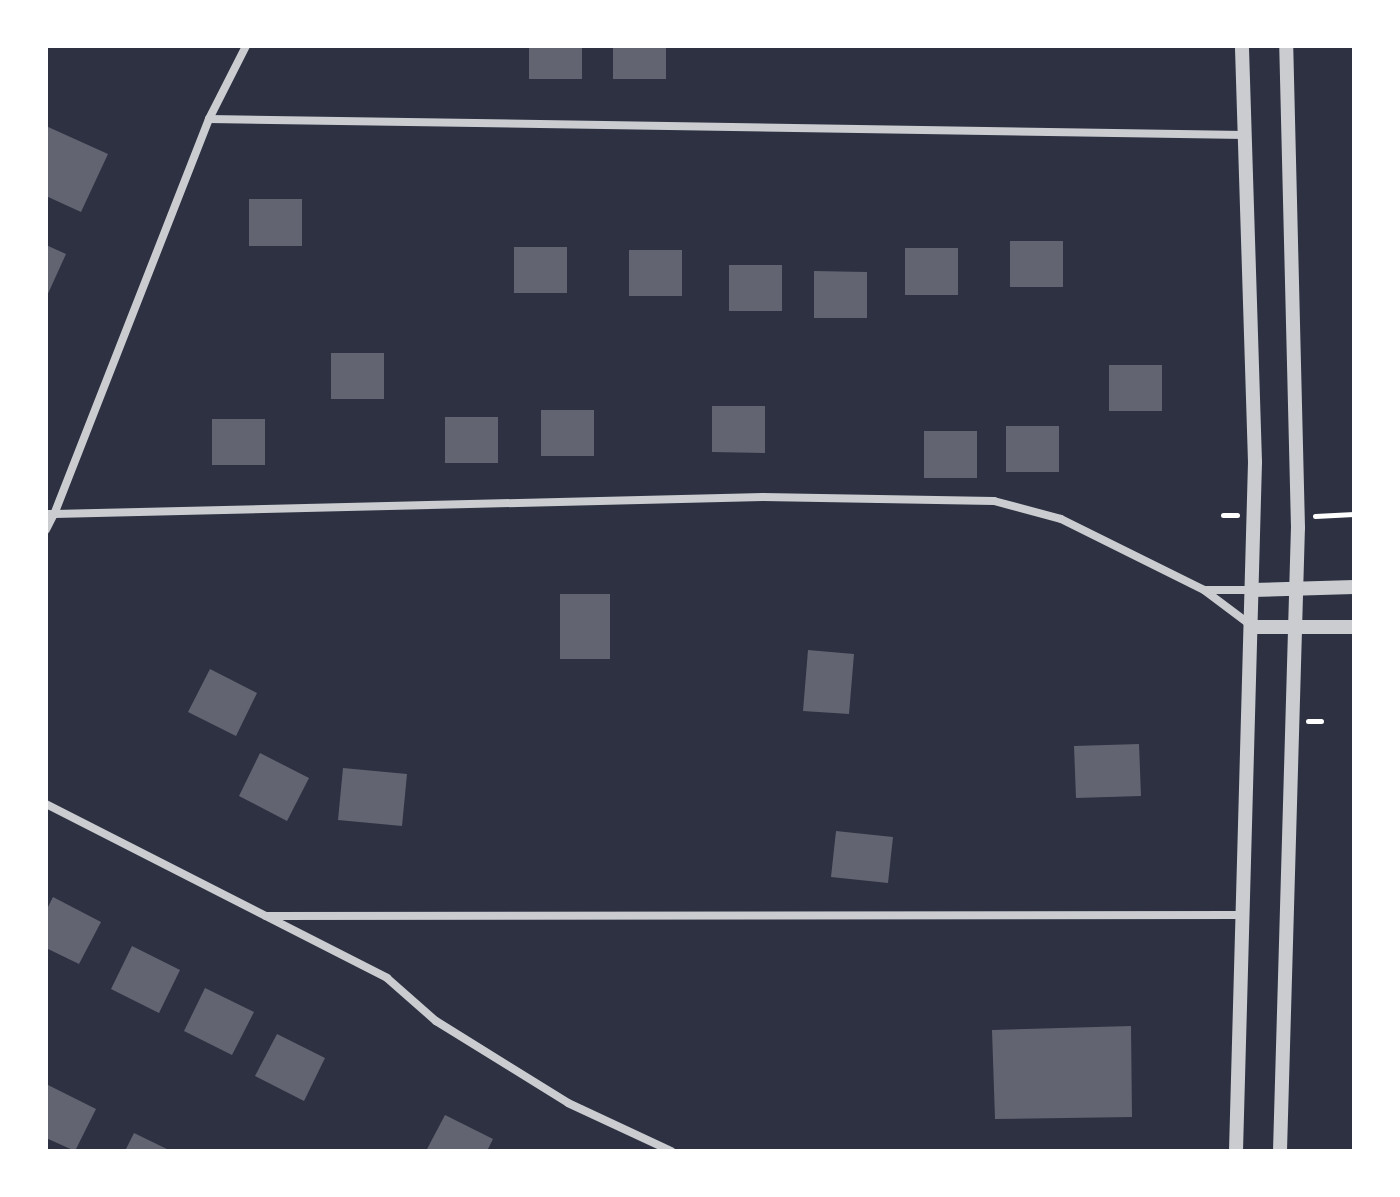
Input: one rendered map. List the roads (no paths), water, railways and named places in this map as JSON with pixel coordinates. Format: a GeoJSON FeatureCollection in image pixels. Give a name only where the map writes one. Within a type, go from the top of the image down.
{"type":"FeatureCollection","features":[{"type":"Feature","properties":{"kind":"street"},"geometry":{"type":"LineString","coordinates":[[46,530],[209,119],[246,46]]}},
{"type":"Feature","properties":{"kind":"street"},"geometry":{"type":"LineString","coordinates":[[1236,1151],[1255,462],[1242,46]]}},
{"type":"Feature","properties":{"kind":"street"},"geometry":{"type":"LineString","coordinates":[[1280,1151],[1295,590],[1286,46]]}},
{"type":"Feature","properties":{"kind":"street"},"geometry":{"type":"LineString","coordinates":[[209,119],[1245,135]]}},
{"type":"Feature","properties":{"kind":"street"},"geometry":{"type":"LineString","coordinates":[[50,514],[763,497],[994,501],[1061,519],[1204,590],[1252,627],[1354,627]]}},
{"type":"Feature","properties":{"kind":"street"},"geometry":{"type":"LineString","coordinates":[[1204,590],[1354,587]]}},
{"type":"Feature","properties":{"kind":"street"},"geometry":{"type":"LineString","coordinates":[[46,804],[387,978],[436,1021],[568,1103],[671,1151]]}},
{"type":"Feature","properties":{"kind":"street"},"geometry":{"type":"LineString","coordinates":[[266,916],[1243,915]]}}]}
